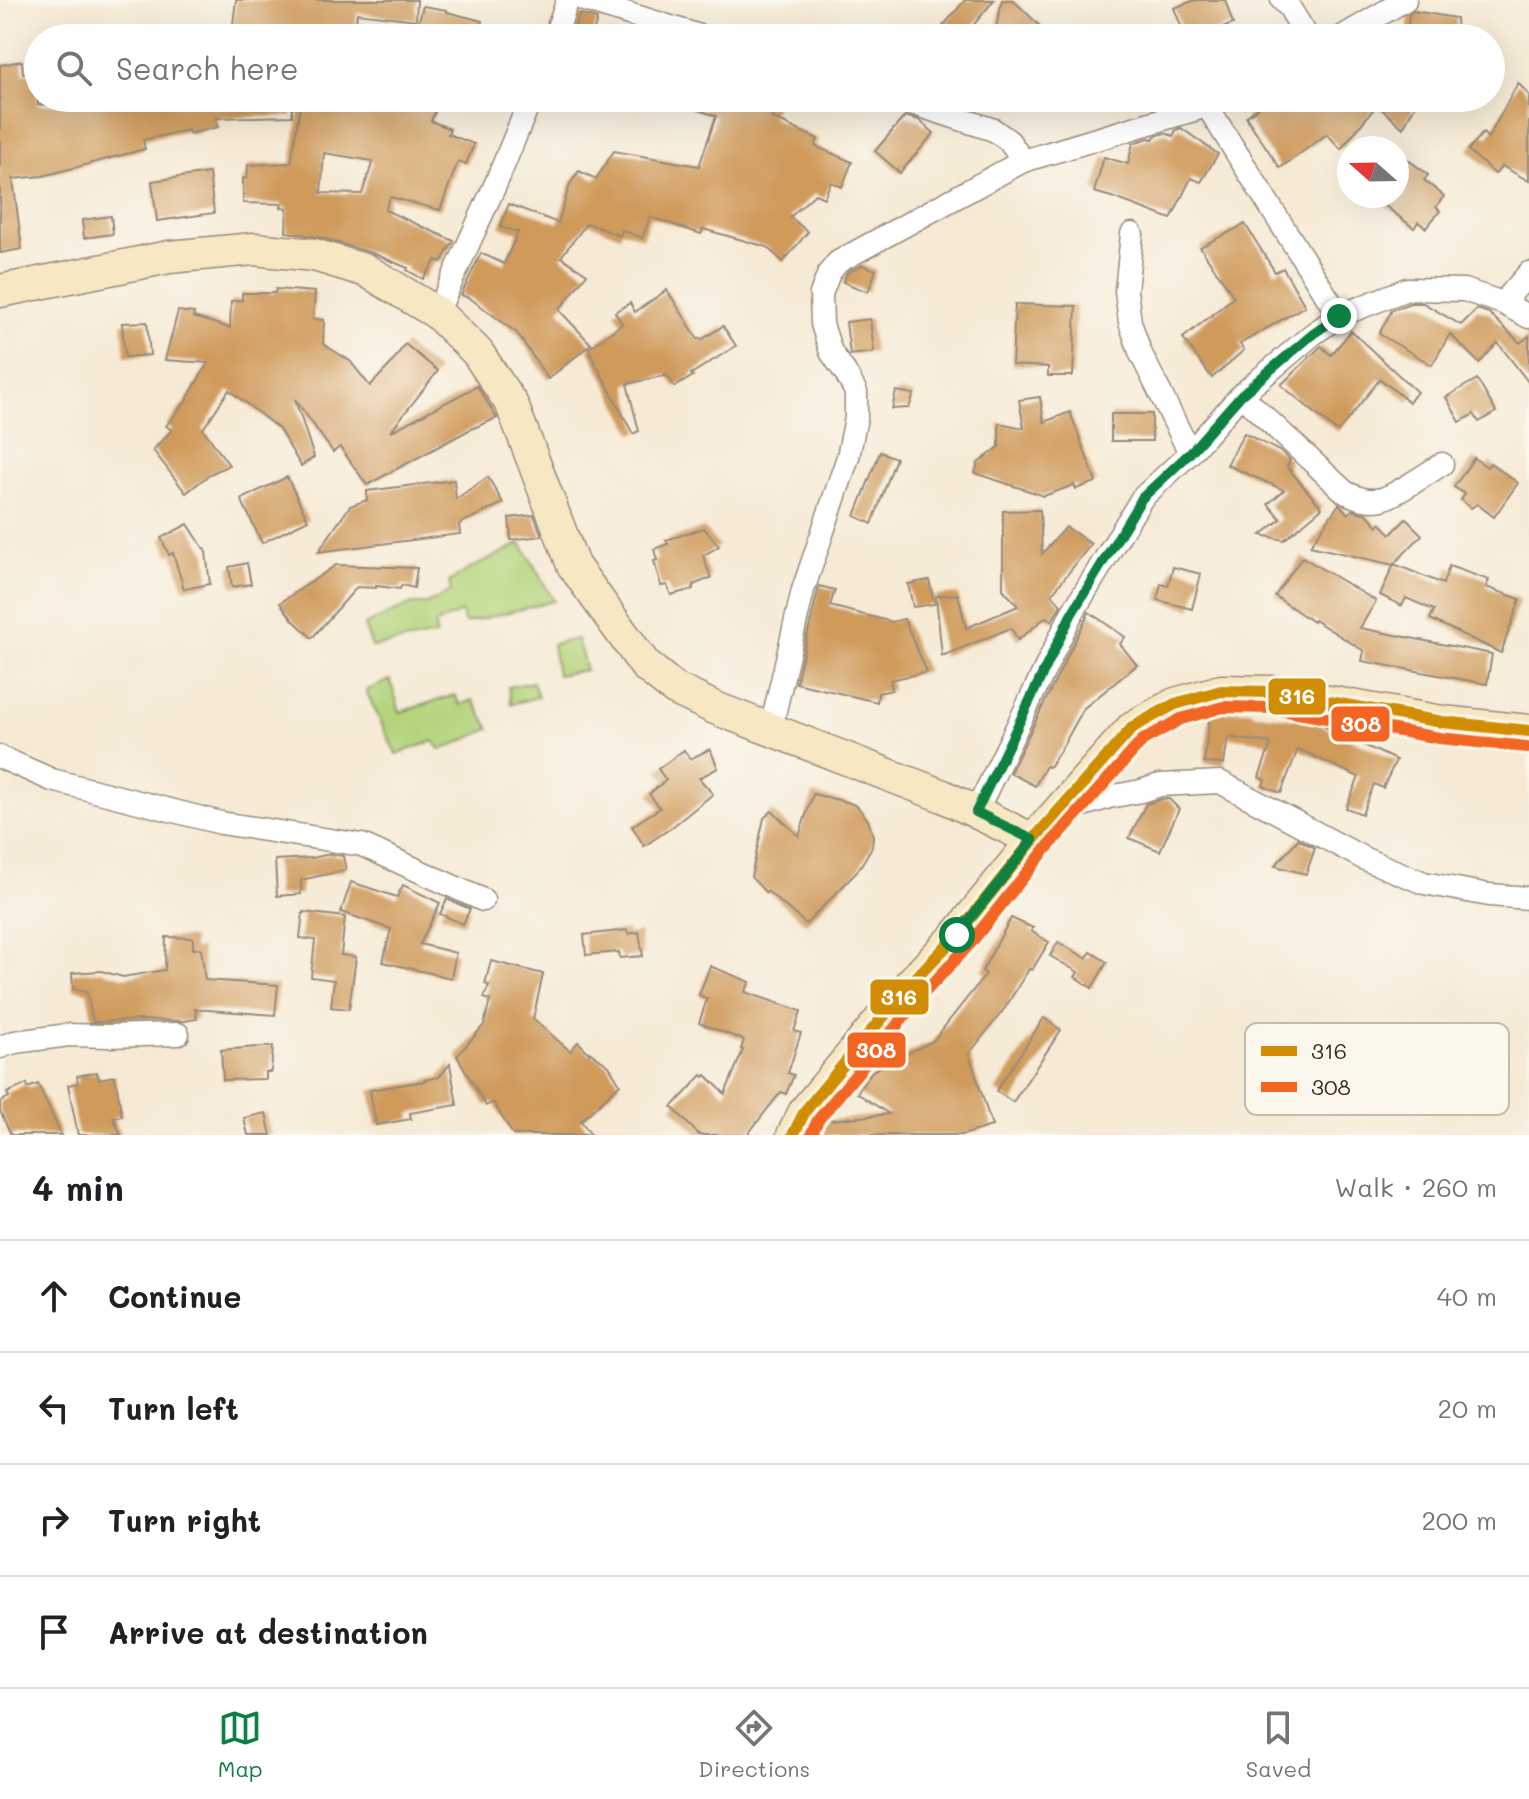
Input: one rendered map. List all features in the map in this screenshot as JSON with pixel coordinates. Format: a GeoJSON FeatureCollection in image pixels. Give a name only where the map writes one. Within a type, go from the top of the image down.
{"type":"FeatureCollection","features":[{"type":"Feature","properties":{"kind":"main road"},"geometry":{"type":"LineString","coordinates":[[0,291],[169,257],[254,249],[314,255],[367,271],[437,313],[477,352],[512,405],[573,565],[645,665],[675,689],[715,708],[943,796],[1033,840]]}},
{"type":"Feature","properties":{"kind":"main road"},"geometry":{"type":"LineString","coordinates":[[793,1135],[805,1111],[912,982],[957,935],[1033,840],[1133,727],[1175,704],[1221,691],[1272,692],[1442,722],[1529,731]]}},
{"type":"Feature","properties":{"kind":"street"},"geometry":{"type":"LineString","coordinates":[[559,24],[568,0]]}},
{"type":"Feature","properties":{"kind":"street"},"geometry":{"type":"LineString","coordinates":[[584,0],[661,24]]}},
{"type":"Feature","properties":{"kind":"street"},"geometry":{"type":"LineString","coordinates":[[1282,0],[1299,24]]}},
{"type":"Feature","properties":{"kind":"street"},"geometry":{"type":"LineString","coordinates":[[1364,24],[1405,0]]}},
{"type":"Feature","properties":{"kind":"street"},"geometry":{"type":"LineString","coordinates":[[437,313],[525,112]]}},
{"type":"Feature","properties":{"kind":"street"},"geometry":{"type":"LineString","coordinates":[[939,112],[994,130],[1009,141],[1023,161]]}},
{"type":"Feature","properties":{"kind":"street"},"geometry":{"type":"LineString","coordinates":[[771,728],[803,590],[848,457],[856,418],[856,392],[831,352],[822,324],[821,294],[829,273],[838,262],[1023,161],[1184,112]]}},
{"type":"Feature","properties":{"kind":"street"},"geometry":{"type":"LineString","coordinates":[[1223,112],[1339,316]]}},
{"type":"Feature","properties":{"kind":"street"},"geometry":{"type":"LineString","coordinates":[[1132,234],[1126,291],[1130,322],[1140,352],[1190,453]]}},
{"type":"Feature","properties":{"kind":"street"},"geometry":{"type":"LineString","coordinates":[[1503,303],[1529,273]]}},
{"type":"Feature","properties":{"kind":"street"},"geometry":{"type":"LineString","coordinates":[[976,812],[1071,615],[1142,498],[1190,453],[1241,395],[1339,316],[1407,289],[1464,290],[1503,303],[1529,317]]}},
{"type":"Feature","properties":{"kind":"street"},"geometry":{"type":"LineString","coordinates":[[1241,395],[1353,496],[1365,500],[1383,498],[1442,464]]}},
{"type":"Feature","properties":{"kind":"street"},"geometry":{"type":"LineString","coordinates":[[0,757],[52,780],[221,823],[362,845],[483,900]]}},
{"type":"Feature","properties":{"kind":"street"},"geometry":{"type":"LineString","coordinates":[[1056,813],[1160,785],[1220,782],[1365,859],[1424,883],[1489,895],[1529,898]]}},
{"type":"Feature","properties":{"kind":"street"},"geometry":{"type":"LineString","coordinates":[[0,1047],[69,1035],[178,1034]]}},
{"type":"Feature","properties":{"kind":"green space"},"geometry":{"type":"Polygon","coordinates":[[[521,543],[554,601],[465,623],[461,612],[435,625],[436,635],[372,647],[364,625],[412,604],[427,604],[451,591],[449,582],[521,543]]]}},
{"type":"Feature","properties":{"kind":"green space"},"geometry":{"type":"Polygon","coordinates":[[[577,639],[586,670],[557,675],[552,644],[577,639]]]}},
{"type":"Feature","properties":{"kind":"green space"},"geometry":{"type":"Polygon","coordinates":[[[390,680],[400,712],[455,695],[460,705],[473,700],[490,729],[441,750],[434,741],[396,754],[366,691],[390,680]]]}},
{"type":"Feature","properties":{"kind":"green space"},"geometry":{"type":"Polygon","coordinates":[[[533,682],[538,697],[511,704],[508,687],[533,682]]]}},
{"type":"Feature","properties":{"kind":"building"},"geometry":{"type":"Polygon","coordinates":[[[236,0],[417,0],[416,20],[357,13],[356,24],[233,24],[236,0]]]}},
{"type":"Feature","properties":{"kind":"building"},"geometry":{"type":"Polygon","coordinates":[[[965,0],[994,0],[974,24],[945,24],[965,0]]]}},
{"type":"Feature","properties":{"kind":"building"},"geometry":{"type":"Polygon","coordinates":[[[1002,0],[1013,0],[1038,24],[997,24],[1002,0]]]}},
{"type":"Feature","properties":{"kind":"building"},"geometry":{"type":"Polygon","coordinates":[[[1195,0],[1225,0],[1233,24],[1180,24],[1174,8],[1195,0]]]}},
{"type":"Feature","properties":{"kind":"building"},"geometry":{"type":"Polygon","coordinates":[[[423,6],[482,21],[481,24],[418,24],[423,6]]]}},
{"type":"Feature","properties":{"kind":"building"},"geometry":{"type":"Polygon","coordinates":[[[1413,11],[1456,18],[1456,24],[1408,24],[1409,14],[1413,11]]]}},
{"type":"Feature","properties":{"kind":"building"},"geometry":{"type":"Polygon","coordinates":[[[579,14],[597,19],[596,24],[576,24],[579,14]]]}},
{"type":"Feature","properties":{"kind":"building"},"geometry":{"type":"Polygon","coordinates":[[[22,61],[24,112],[292,112],[292,116],[216,118],[218,127],[143,140],[145,149],[43,176],[13,179],[22,249],[0,253],[0,65],[22,61]]]}},
{"type":"Feature","properties":{"kind":"building"},"geometry":{"type":"Polygon","coordinates":[[[1518,83],[1529,95],[1529,181],[1502,166],[1495,174],[1468,150],[1483,133],[1488,138],[1505,112],[1518,83]]]}},
{"type":"Feature","properties":{"kind":"building"},"geometry":{"type":"Polygon","coordinates":[[[299,112],[435,112],[431,121],[450,129],[448,134],[474,144],[466,164],[458,161],[440,210],[390,197],[385,210],[454,241],[441,262],[436,260],[423,279],[408,268],[372,253],[319,237],[286,232],[287,208],[281,207],[282,204],[243,203],[243,178],[247,178],[248,165],[291,163],[299,112]],[[324,153],[321,193],[362,194],[373,161],[324,153]]]}},
{"type":"Feature","properties":{"kind":"building"},"geometry":{"type":"Polygon","coordinates":[[[704,112],[774,112],[772,118],[818,139],[815,146],[852,162],[842,187],[831,182],[824,198],[815,194],[790,217],[808,232],[783,262],[767,247],[703,229],[701,234],[650,217],[642,238],[622,230],[620,236],[587,223],[561,257],[587,274],[559,310],[591,344],[548,379],[517,333],[461,295],[481,253],[504,264],[518,232],[500,227],[509,204],[558,223],[570,184],[579,171],[596,179],[614,151],[699,166],[716,116],[704,112]]]}},
{"type":"Feature","properties":{"kind":"building"},"geometry":{"type":"Polygon","coordinates":[[[1252,112],[1371,112],[1352,136],[1337,136],[1337,145],[1327,134],[1280,168],[1246,117],[1252,112]]]}},
{"type":"Feature","properties":{"kind":"building"},"geometry":{"type":"Polygon","coordinates":[[[1385,112],[1412,112],[1403,128],[1385,112]]]}},
{"type":"Feature","properties":{"kind":"building"},"geometry":{"type":"Polygon","coordinates":[[[905,116],[919,120],[934,133],[900,173],[875,151],[905,116]]]}},
{"type":"Feature","properties":{"kind":"building"},"geometry":{"type":"Polygon","coordinates":[[[1181,128],[1218,154],[1201,182],[1191,178],[1171,219],[1094,192],[1104,157],[1128,164],[1133,143],[1165,133],[1173,136],[1181,128]]]}},
{"type":"Feature","properties":{"kind":"building"},"geometry":{"type":"Polygon","coordinates":[[[1409,160],[1428,175],[1424,180],[1444,196],[1436,207],[1440,211],[1426,228],[1418,222],[1414,228],[1388,208],[1409,208],[1409,160]]]}},
{"type":"Feature","properties":{"kind":"building"},"geometry":{"type":"Polygon","coordinates":[[[209,173],[214,213],[157,221],[152,181],[209,173]]]}},
{"type":"Feature","properties":{"kind":"building"},"geometry":{"type":"Polygon","coordinates":[[[111,216],[113,234],[84,238],[82,220],[111,216]]]}},
{"type":"Feature","properties":{"kind":"building"},"geometry":{"type":"Polygon","coordinates":[[[1245,224],[1275,272],[1283,268],[1305,306],[1240,344],[1244,350],[1212,378],[1183,338],[1234,297],[1200,247],[1245,224]]]}},
{"type":"Feature","properties":{"kind":"building"},"geometry":{"type":"Polygon","coordinates":[[[862,265],[876,270],[868,292],[843,282],[847,273],[862,265]]]}},
{"type":"Feature","properties":{"kind":"building"},"geometry":{"type":"Polygon","coordinates":[[[276,289],[315,292],[313,319],[324,320],[323,344],[350,361],[370,386],[405,344],[438,371],[390,432],[477,386],[497,418],[367,485],[340,447],[333,452],[295,399],[314,457],[301,466],[279,429],[229,390],[203,429],[229,465],[210,474],[186,493],[153,450],[172,430],[166,426],[186,401],[208,363],[165,360],[178,311],[194,313],[193,317],[230,328],[231,301],[242,300],[242,293],[275,293],[276,289]]]}},
{"type":"Feature","properties":{"kind":"building"},"geometry":{"type":"Polygon","coordinates":[[[667,290],[698,339],[723,326],[736,346],[675,387],[667,375],[627,384],[639,431],[633,434],[588,349],[622,324],[615,312],[630,303],[635,312],[667,290]]]}},
{"type":"Feature","properties":{"kind":"building"},"geometry":{"type":"Polygon","coordinates":[[[1410,303],[1423,303],[1461,325],[1477,309],[1489,313],[1520,343],[1529,336],[1529,383],[1498,343],[1479,363],[1450,334],[1432,365],[1379,334],[1392,310],[1410,303]]]}},
{"type":"Feature","properties":{"kind":"building"},"geometry":{"type":"Polygon","coordinates":[[[1015,304],[1076,306],[1073,376],[1048,376],[1048,367],[1012,365],[1015,304]]]}},
{"type":"Feature","properties":{"kind":"building"},"geometry":{"type":"Polygon","coordinates":[[[870,319],[874,352],[850,355],[846,322],[870,319]]]}},
{"type":"Feature","properties":{"kind":"building"},"geometry":{"type":"Polygon","coordinates":[[[147,322],[150,355],[125,357],[122,323],[147,322]]]}},
{"type":"Feature","properties":{"kind":"building"},"geometry":{"type":"Polygon","coordinates":[[[1351,331],[1417,392],[1409,402],[1380,379],[1338,432],[1281,385],[1321,346],[1331,355],[1351,331]]]}},
{"type":"Feature","properties":{"kind":"building"},"geometry":{"type":"Polygon","coordinates":[[[1477,379],[1496,412],[1479,422],[1474,414],[1460,422],[1446,397],[1477,379]]]}},
{"type":"Feature","properties":{"kind":"building"},"geometry":{"type":"Polygon","coordinates":[[[896,391],[914,394],[909,408],[892,409],[896,391]]]}},
{"type":"Feature","properties":{"kind":"building"},"geometry":{"type":"Polygon","coordinates":[[[1040,397],[1044,422],[1070,412],[1096,482],[1076,489],[1074,485],[1044,496],[975,473],[978,463],[999,447],[999,423],[1024,428],[1019,400],[1040,397]]]}},
{"type":"Feature","properties":{"kind":"building"},"geometry":{"type":"Polygon","coordinates":[[[1111,414],[1152,414],[1152,441],[1111,441],[1111,414]]]}},
{"type":"Feature","properties":{"kind":"building"},"geometry":{"type":"Polygon","coordinates":[[[1244,433],[1283,453],[1290,460],[1287,467],[1322,508],[1284,540],[1261,535],[1281,519],[1268,504],[1284,490],[1227,465],[1244,433]]]}},
{"type":"Feature","properties":{"kind":"building"},"geometry":{"type":"Polygon","coordinates":[[[880,452],[896,458],[872,524],[855,516],[880,452]]]}},
{"type":"Feature","properties":{"kind":"building"},"geometry":{"type":"Polygon","coordinates":[[[1474,458],[1487,467],[1490,463],[1518,483],[1494,517],[1477,504],[1471,508],[1461,500],[1465,494],[1454,487],[1474,458]]]}},
{"type":"Feature","properties":{"kind":"building"},"geometry":{"type":"Polygon","coordinates":[[[287,477],[308,520],[262,543],[241,499],[287,477]]]}},
{"type":"Feature","properties":{"kind":"building"},"geometry":{"type":"Polygon","coordinates":[[[488,477],[503,503],[459,524],[460,534],[318,552],[350,506],[367,500],[367,491],[454,480],[456,499],[488,477]]]}},
{"type":"Feature","properties":{"kind":"building"},"geometry":{"type":"Polygon","coordinates":[[[1339,504],[1348,514],[1352,510],[1367,514],[1391,534],[1406,519],[1422,535],[1393,565],[1310,546],[1339,504]]]}},
{"type":"Feature","properties":{"kind":"building"},"geometry":{"type":"Polygon","coordinates":[[[1040,510],[1042,554],[1066,527],[1091,544],[1052,594],[1061,605],[1052,621],[1046,617],[1018,640],[1011,628],[942,656],[936,596],[958,594],[966,628],[1018,606],[1003,589],[1003,511],[1040,510]]]}},
{"type":"Feature","properties":{"kind":"building"},"geometry":{"type":"Polygon","coordinates":[[[534,515],[542,536],[511,540],[509,518],[534,515]]]}},
{"type":"Feature","properties":{"kind":"building"},"geometry":{"type":"Polygon","coordinates":[[[188,524],[206,552],[210,584],[184,589],[173,553],[169,555],[161,538],[188,524]]]}},
{"type":"Feature","properties":{"kind":"building"},"geometry":{"type":"Polygon","coordinates":[[[704,528],[719,546],[703,556],[711,578],[693,585],[693,589],[671,595],[667,585],[661,586],[654,549],[668,544],[666,540],[704,528]]]}},
{"type":"Feature","properties":{"kind":"building"},"geometry":{"type":"Polygon","coordinates":[[[1302,557],[1376,601],[1360,628],[1492,654],[1487,684],[1362,661],[1364,651],[1275,596],[1302,557]]]}},
{"type":"Feature","properties":{"kind":"building"},"geometry":{"type":"Polygon","coordinates":[[[247,563],[251,584],[232,587],[229,567],[247,563]]]}},
{"type":"Feature","properties":{"kind":"building"},"geometry":{"type":"Polygon","coordinates":[[[1394,564],[1443,584],[1449,566],[1489,580],[1486,587],[1520,599],[1501,653],[1430,619],[1434,610],[1406,598],[1402,606],[1380,595],[1394,564]]]}},
{"type":"Feature","properties":{"kind":"building"},"geometry":{"type":"Polygon","coordinates":[[[336,565],[417,568],[414,588],[402,585],[400,589],[357,587],[312,638],[280,603],[336,565]]]}},
{"type":"Feature","properties":{"kind":"building"},"geometry":{"type":"Polygon","coordinates":[[[1173,567],[1201,574],[1192,609],[1157,600],[1161,584],[1168,586],[1173,567]]]}},
{"type":"Feature","properties":{"kind":"building"},"geometry":{"type":"Polygon","coordinates":[[[929,580],[935,604],[913,607],[908,584],[929,580]]]}},
{"type":"Feature","properties":{"kind":"building"},"geometry":{"type":"Polygon","coordinates":[[[819,586],[835,590],[830,606],[892,622],[904,619],[927,672],[890,680],[892,690],[878,693],[877,702],[796,683],[819,586]]]}},
{"type":"Feature","properties":{"kind":"building"},"geometry":{"type":"Polygon","coordinates":[[[1089,612],[1125,637],[1120,644],[1137,665],[1084,708],[1063,746],[1049,767],[1046,766],[1035,786],[1010,773],[1089,612]]]}},
{"type":"Feature","properties":{"kind":"building"},"geometry":{"type":"Polygon","coordinates":[[[1223,710],[1253,711],[1312,721],[1396,760],[1383,788],[1374,784],[1362,814],[1346,808],[1359,777],[1298,749],[1281,793],[1263,786],[1265,780],[1259,777],[1271,743],[1228,737],[1224,764],[1204,763],[1210,714],[1223,710]]]}},
{"type":"Feature","properties":{"kind":"building"},"geometry":{"type":"Polygon","coordinates":[[[710,749],[718,768],[699,778],[713,794],[644,846],[632,826],[660,808],[649,794],[666,780],[658,769],[684,750],[690,759],[710,749]]]}},
{"type":"Feature","properties":{"kind":"building"},"geometry":{"type":"Polygon","coordinates":[[[813,794],[857,806],[868,820],[873,836],[872,847],[857,872],[806,924],[766,893],[751,877],[764,818],[772,811],[799,836],[813,794]]]}},
{"type":"Feature","properties":{"kind":"building"},"geometry":{"type":"Polygon","coordinates":[[[1169,799],[1179,809],[1160,851],[1129,838],[1146,804],[1169,799]]]}},
{"type":"Feature","properties":{"kind":"building"},"geometry":{"type":"Polygon","coordinates":[[[1298,839],[1315,848],[1306,874],[1275,866],[1298,839]]]}},
{"type":"Feature","properties":{"kind":"building"},"geometry":{"type":"Polygon","coordinates":[[[330,854],[343,856],[346,870],[301,880],[301,894],[277,896],[275,860],[330,854]]]}},
{"type":"Feature","properties":{"kind":"building"},"geometry":{"type":"Polygon","coordinates":[[[351,882],[397,897],[403,885],[440,903],[420,944],[456,953],[451,978],[383,962],[391,929],[341,912],[351,882]]]}},
{"type":"Feature","properties":{"kind":"building"},"geometry":{"type":"Polygon","coordinates":[[[447,899],[470,909],[463,924],[440,914],[447,899]]]}},
{"type":"Feature","properties":{"kind":"building"},"geometry":{"type":"Polygon","coordinates":[[[303,912],[345,917],[341,955],[356,957],[349,1009],[331,1007],[334,980],[311,977],[315,940],[300,938],[303,912]]]}},
{"type":"Feature","properties":{"kind":"building"},"geometry":{"type":"Polygon","coordinates":[[[1011,918],[1033,928],[1031,931],[1049,942],[1005,1008],[969,1054],[992,1126],[962,1135],[814,1135],[821,1121],[889,1114],[857,1093],[872,1071],[933,1041],[986,974],[982,971],[1011,918]]]}},
{"type":"Feature","properties":{"kind":"building"},"geometry":{"type":"Polygon","coordinates":[[[627,930],[628,934],[639,932],[643,956],[620,958],[619,952],[586,955],[584,935],[627,930]]]}},
{"type":"Feature","properties":{"kind":"building"},"geometry":{"type":"Polygon","coordinates":[[[166,937],[193,938],[193,949],[201,948],[205,980],[278,985],[275,1015],[195,1009],[197,1019],[184,1021],[93,1022],[87,992],[73,989],[72,973],[101,971],[123,977],[165,970],[166,937]]]}},
{"type":"Feature","properties":{"kind":"building"},"geometry":{"type":"Polygon","coordinates":[[[1058,942],[1086,958],[1091,952],[1107,962],[1092,988],[1075,977],[1078,972],[1050,956],[1058,942]]]}},
{"type":"Feature","properties":{"kind":"building"},"geometry":{"type":"Polygon","coordinates":[[[491,961],[543,974],[533,1019],[570,1051],[578,1042],[609,1066],[620,1084],[581,1121],[591,1135],[513,1135],[493,1102],[486,1106],[457,1056],[484,1025],[490,1000],[484,998],[489,985],[485,984],[491,961]]]}},
{"type":"Feature","properties":{"kind":"building"},"geometry":{"type":"Polygon","coordinates":[[[710,966],[750,982],[745,992],[801,1011],[794,1031],[801,1033],[788,1073],[794,1075],[786,1094],[781,1092],[747,1135],[699,1135],[672,1107],[702,1075],[706,1075],[725,1094],[743,1050],[744,1040],[699,1023],[707,999],[699,995],[710,966]]]}},
{"type":"Feature","properties":{"kind":"building"},"geometry":{"type":"Polygon","coordinates":[[[1044,1018],[1061,1030],[1013,1102],[996,1091],[1044,1018]]]}},
{"type":"Feature","properties":{"kind":"building"},"geometry":{"type":"Polygon","coordinates":[[[273,1046],[271,1072],[266,1072],[266,1079],[223,1080],[221,1050],[273,1046]]]}},
{"type":"Feature","properties":{"kind":"building"},"geometry":{"type":"Polygon","coordinates":[[[450,1064],[457,1105],[410,1113],[411,1119],[376,1125],[370,1090],[439,1077],[450,1064]]]}},
{"type":"Feature","properties":{"kind":"building"},"geometry":{"type":"Polygon","coordinates":[[[97,1072],[99,1079],[115,1076],[122,1116],[113,1117],[121,1135],[78,1135],[68,1085],[78,1083],[77,1076],[97,1072]]]}},
{"type":"Feature","properties":{"kind":"building"},"geometry":{"type":"Polygon","coordinates":[[[27,1084],[28,1088],[38,1084],[61,1135],[11,1135],[0,1111],[0,1102],[9,1097],[7,1093],[27,1084]]]}},
{"type":"Feature","properties":{"kind":"building"},"geometry":{"type":"Polygon","coordinates":[[[266,1113],[271,1135],[248,1135],[244,1118],[266,1113]]]}},
{"type":"Feature","properties":{"kind":"transit line","name":"316"},"geometry":{"type":"LineString","coordinates":[[793,1135],[805,1111],[912,982],[957,935],[1033,840],[1133,727],[1175,704],[1221,691],[1272,692],[1442,722],[1529,731]]}},
{"type":"Feature","properties":{"kind":"transit line","name":"308"},"geometry":{"type":"LineString","coordinates":[[811,1135],[818,1120],[924,993],[969,945],[1045,850],[1143,740],[1181,719],[1223,707],[1270,708],[1439,738],[1527,747]]}},
{"type":"Feature","properties":{"kind":"route"},"geometry":{"type":"LineString","coordinates":[[957,935],[1033,840],[976,812],[1071,615],[1142,498],[1190,453],[1241,395],[1339,316]]}}]}
